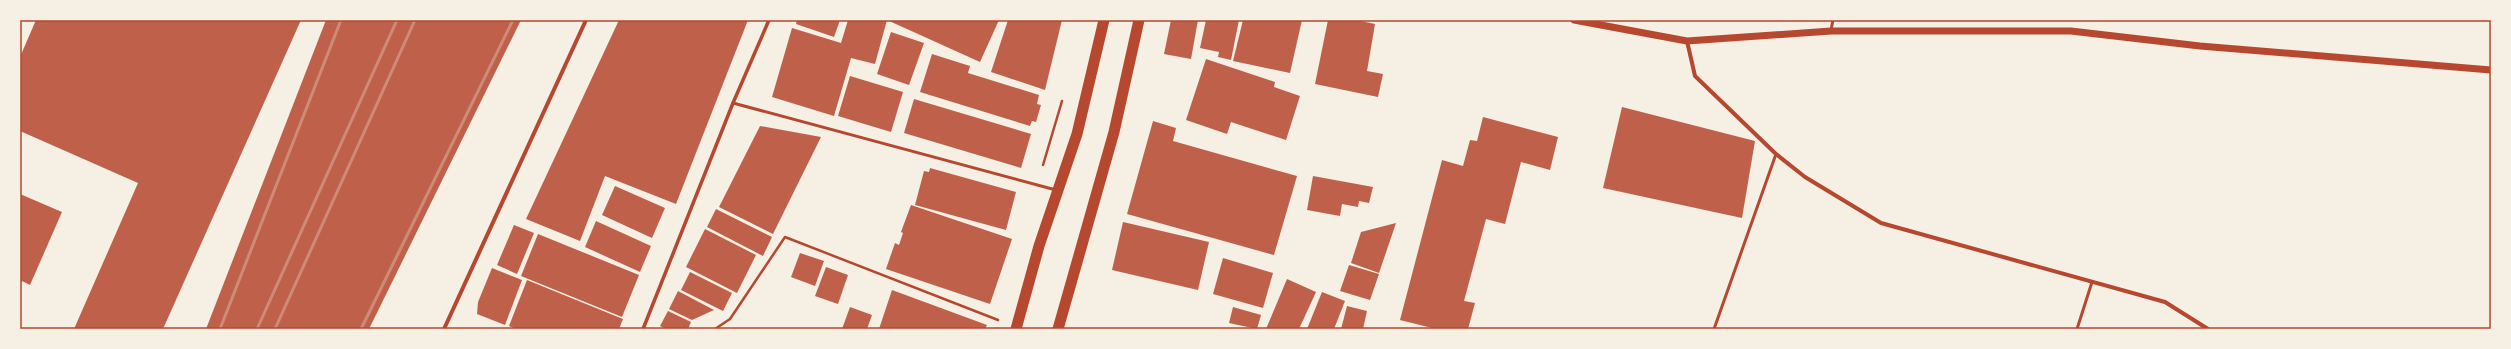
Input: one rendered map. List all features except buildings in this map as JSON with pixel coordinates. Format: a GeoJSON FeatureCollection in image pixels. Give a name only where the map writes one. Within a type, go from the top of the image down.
{"type":"FeatureCollection","features":[{"type":"Feature","properties":{"kind":"highway"},"geometry":{"type":"LineString","coordinates":[[1016,328],[1039,246],[1087,98],[1104,20]]}},
{"type":"Feature","properties":{"kind":"highway"},"geometry":{"type":"LineString","coordinates":[[1058,329],[1114,132],[1139,20]]}},
{"type":"Feature","properties":{"kind":"street"},"geometry":{"type":"LineString","coordinates":[[444,329],[586,20]]}},
{"type":"Feature","properties":{"kind":"street"},"geometry":{"type":"LineString","coordinates":[[643,329],[733,103],[769,20]]}},
{"type":"Feature","properties":{"kind":"street"},"geometry":{"type":"LineString","coordinates":[[1574,20],[1687,41],[1831,31],[2071,32],[2200,46],[2491,70]]}},
{"type":"Feature","properties":{"kind":"street"},"geometry":{"type":"LineString","coordinates":[[1687,41],[1695,76],[1776,154],[1805,177],[1881,223],[2165,302],[2208,329]]}},
{"type":"Feature","properties":{"kind":"lane"},"geometry":{"type":"LineString","coordinates":[[1831,31],[1833,20]]}},
{"type":"Feature","properties":{"kind":"lane"},"geometry":{"type":"LineString","coordinates":[[733,103],[1058,191]]}},
{"type":"Feature","properties":{"kind":"lane"},"geometry":{"type":"LineString","coordinates":[[1714,329],[1776,154]]}},
{"type":"Feature","properties":{"kind":"lane"},"geometry":{"type":"LineString","coordinates":[[2078,329],[2092,282]]}},
{"type":"Feature","properties":{"kind":"path"},"geometry":{"type":"LineString","coordinates":[[715,329],[730,319],[784,237],[1016,328]]}},
{"type":"Feature","properties":{"kind":"railway"},"geometry":{"type":"LineString","coordinates":[[220,329],[341,20]]}},
{"type":"Feature","properties":{"kind":"railway"},"geometry":{"type":"LineString","coordinates":[[257,329],[397,20]]}},
{"type":"Feature","properties":{"kind":"railway"},"geometry":{"type":"LineString","coordinates":[[275,329],[415,20]]}},
{"type":"Feature","properties":{"kind":"railway"},"geometry":{"type":"LineString","coordinates":[[361,329],[513,20]]}}]}
